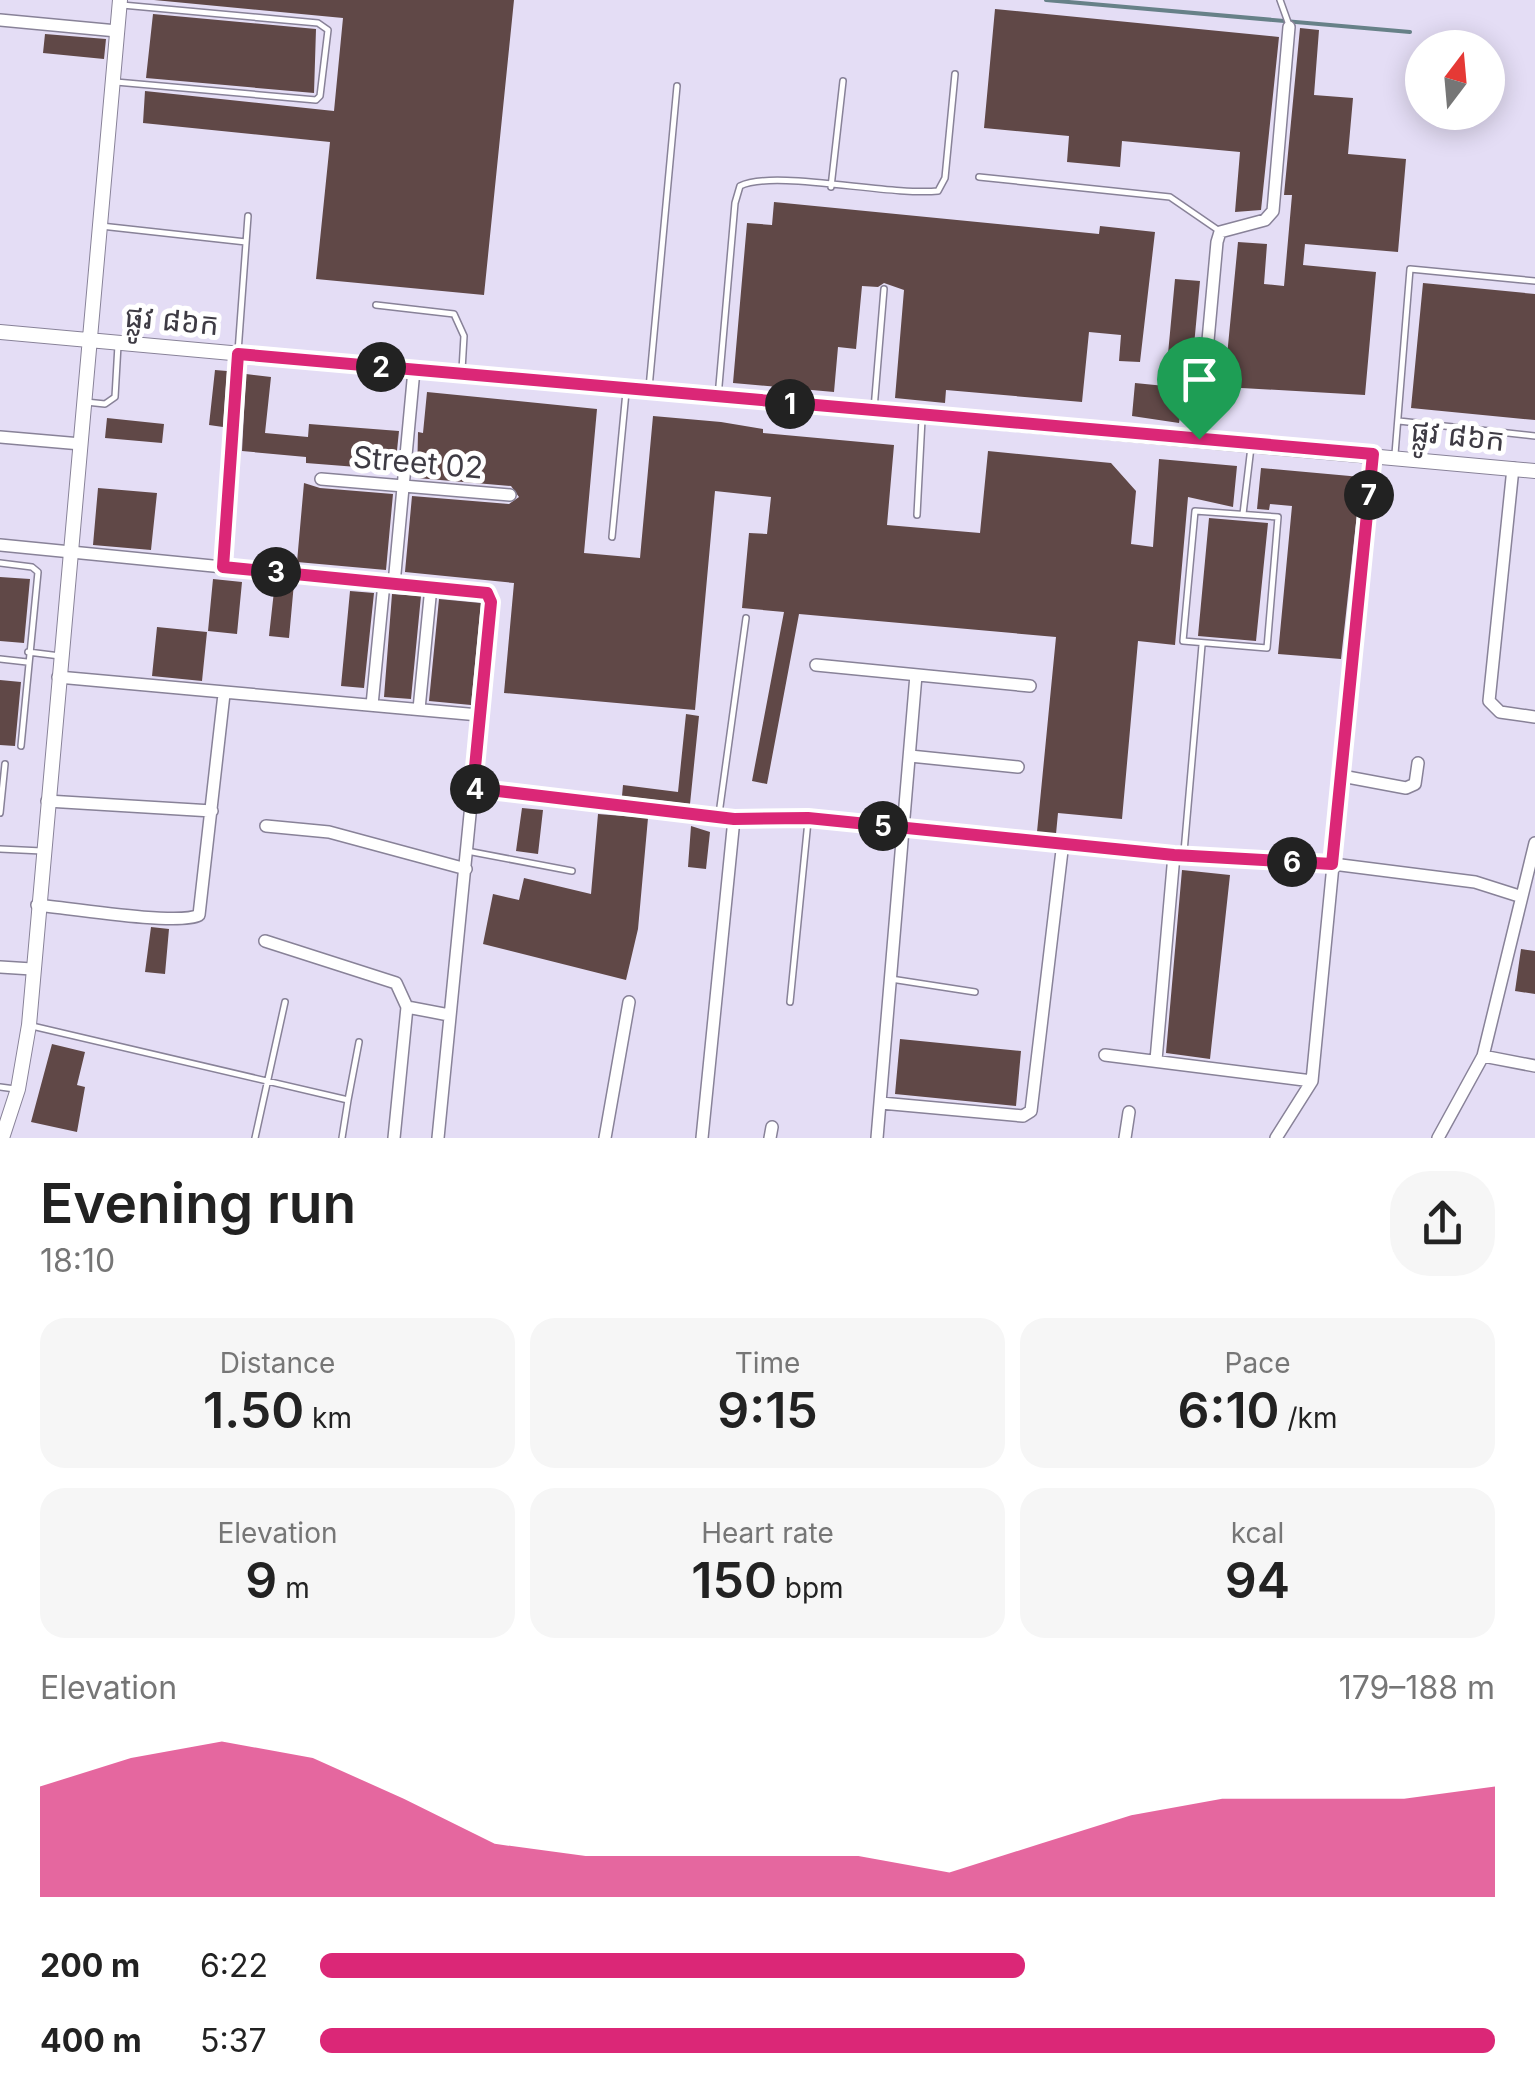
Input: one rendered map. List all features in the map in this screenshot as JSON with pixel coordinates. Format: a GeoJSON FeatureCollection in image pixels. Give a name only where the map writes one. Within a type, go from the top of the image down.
{"type":"FeatureCollection","features":[{"type":"Feature","properties":{"kind":"street"},"geometry":{"type":"LineString","coordinates":[[2,1138],[18,1089],[29,1025],[120,2]]}},
{"type":"Feature","properties":{"kind":"street"},"geometry":{"type":"LineString","coordinates":[[0,20],[117,31]]}},
{"type":"Feature","properties":{"kind":"street"},"geometry":{"type":"LineString","coordinates":[[1199,439],[1220,232],[1265,220],[1273,211],[1289,22]]}},
{"type":"Feature","properties":{"kind":"street","name":"ផ្លូវ ៨៦ក"},"geometry":{"type":"LineString","coordinates":[[0,332],[1373,454],[1535,472]]}},
{"type":"Feature","properties":{"kind":"street"},"geometry":{"type":"LineString","coordinates":[[223,567],[238,354]]}},
{"type":"Feature","properties":{"kind":"street"},"geometry":{"type":"LineString","coordinates":[[372,705],[403,486],[414,370]]}},
{"type":"Feature","properties":{"kind":"street"},"geometry":{"type":"LineString","coordinates":[[0,437],[81,444]]}},
{"type":"Feature","properties":{"kind":"street"},"geometry":{"type":"LineString","coordinates":[[1276,1138],[1312,1081],[1373,454]]}},
{"type":"Feature","properties":{"kind":"street"},"geometry":{"type":"LineString","coordinates":[[1513,468],[1490,701],[1500,712],[1535,716]]}},
{"type":"Feature","properties":{"kind":"street","name":"Street 02"},"geometry":{"type":"LineString","coordinates":[[321,479],[510,494]]}},
{"type":"Feature","properties":{"kind":"street"},"geometry":{"type":"LineString","coordinates":[[0,545],[487,593],[491,602],[438,1138]]}},
{"type":"Feature","properties":{"kind":"street"},"geometry":{"type":"LineString","coordinates":[[419,709],[431,587]]}},
{"type":"Feature","properties":{"kind":"street"},"geometry":{"type":"LineString","coordinates":[[816,665],[1030,686]]}},
{"type":"Feature","properties":{"kind":"street"},"geometry":{"type":"LineString","coordinates":[[877,1138],[916,675]]}},
{"type":"Feature","properties":{"kind":"street"},"geometry":{"type":"LineString","coordinates":[[58,677],[479,714]]}},
{"type":"Feature","properties":{"kind":"street"},"geometry":{"type":"LineString","coordinates":[[37,905],[190,920],[202,907],[224,694]]}},
{"type":"Feature","properties":{"kind":"street"},"geometry":{"type":"LineString","coordinates":[[910,756],[1018,767]]}},
{"type":"Feature","properties":{"kind":"street"},"geometry":{"type":"LineString","coordinates":[[1342,776],[1406,788],[1415,784],[1418,763]]}},
{"type":"Feature","properties":{"kind":"street"},"geometry":{"type":"LineString","coordinates":[[473,788],[734,819],[808,818],[1179,855],[1332,864],[1475,882],[1519,896]]}},
{"type":"Feature","properties":{"kind":"street"},"geometry":{"type":"LineString","coordinates":[[47,802],[212,812]]}},
{"type":"Feature","properties":{"kind":"street"},"geometry":{"type":"LineString","coordinates":[[702,1138],[734,819]]}},
{"type":"Feature","properties":{"kind":"street"},"geometry":{"type":"LineString","coordinates":[[266,826],[329,832],[466,869]]}},
{"type":"Feature","properties":{"kind":"street"},"geometry":{"type":"LineString","coordinates":[[881,1103],[1022,1116],[1032,1111],[1064,842]]}},
{"type":"Feature","properties":{"kind":"street"},"geometry":{"type":"LineString","coordinates":[[1438,1138],[1483,1056],[1535,843]]}},
{"type":"Feature","properties":{"kind":"street"},"geometry":{"type":"LineString","coordinates":[[1156,1060],[1179,855]]}},
{"type":"Feature","properties":{"kind":"street"},"geometry":{"type":"LineString","coordinates":[[265,941],[396,984],[404,992],[406,1007],[394,1138]]}},
{"type":"Feature","properties":{"kind":"street"},"geometry":{"type":"LineString","coordinates":[[0,966],[32,969]]}},
{"type":"Feature","properties":{"kind":"street"},"geometry":{"type":"LineString","coordinates":[[605,1138],[629,1002]]}},
{"type":"Feature","properties":{"kind":"street"},"geometry":{"type":"LineString","coordinates":[[406,1007],[449,1015]]}},
{"type":"Feature","properties":{"kind":"street"},"geometry":{"type":"LineString","coordinates":[[1105,1055],[1312,1081]]}},
{"type":"Feature","properties":{"kind":"street"},"geometry":{"type":"LineString","coordinates":[[1483,1056],[1535,1066]]}},
{"type":"Feature","properties":{"kind":"street"},"geometry":{"type":"LineString","coordinates":[[1125,1138],[1129,1112]]}},
{"type":"Feature","properties":{"kind":"lane"},"geometry":{"type":"LineString","coordinates":[[1280,0],[1289,22]]}},
{"type":"Feature","properties":{"kind":"lane"},"geometry":{"type":"LineString","coordinates":[[112,81],[316,100],[320,96],[328,30],[318,23],[120,2]]}},
{"type":"Feature","properties":{"kind":"lane"},"geometry":{"type":"LineString","coordinates":[[718,398],[734,204],[740,186],[757,177],[831,187],[938,191],[944,178],[955,74]]}},
{"type":"Feature","properties":{"kind":"lane"},"geometry":{"type":"LineString","coordinates":[[831,187],[842,81]]}},
{"type":"Feature","properties":{"kind":"lane"},"geometry":{"type":"LineString","coordinates":[[648,391],[678,86]]}},
{"type":"Feature","properties":{"kind":"lane"},"geometry":{"type":"LineString","coordinates":[[980,177],[1170,198],[1220,232]]}},
{"type":"Feature","properties":{"kind":"lane"},"geometry":{"type":"LineString","coordinates":[[238,354],[248,216]]}},
{"type":"Feature","properties":{"kind":"lane"},"geometry":{"type":"LineString","coordinates":[[98,225],[246,242]]}},
{"type":"Feature","properties":{"kind":"lane"},"geometry":{"type":"LineString","coordinates":[[1394,456],[1410,268],[1535,281]]}},
{"type":"Feature","properties":{"kind":"lane"},"geometry":{"type":"LineString","coordinates":[[873,412],[884,289]]}},
{"type":"Feature","properties":{"kind":"lane"},"geometry":{"type":"LineString","coordinates":[[376,305],[454,314],[464,336],[462,374]]}},
{"type":"Feature","properties":{"kind":"lane"},"geometry":{"type":"LineString","coordinates":[[83,401],[105,404],[116,396],[118,343]]}},
{"type":"Feature","properties":{"kind":"lane"},"geometry":{"type":"LineString","coordinates":[[612,537],[627,389]]}},
{"type":"Feature","properties":{"kind":"lane"},"geometry":{"type":"LineString","coordinates":[[916,515],[922,416]]}},
{"type":"Feature","properties":{"kind":"lane"},"geometry":{"type":"LineString","coordinates":[[1398,421],[1535,436]]}},
{"type":"Feature","properties":{"kind":"lane"},"geometry":{"type":"LineString","coordinates":[[1243,514],[1252,444]]}},
{"type":"Feature","properties":{"kind":"lane"},"geometry":{"type":"LineString","coordinates":[[1194,512],[1278,519],[1267,648],[1202,644],[1183,638],[1194,512]]}},
{"type":"Feature","properties":{"kind":"lane"},"geometry":{"type":"LineString","coordinates":[[0,564],[32,567],[38,572],[21,746]]}},
{"type":"Feature","properties":{"kind":"lane"},"geometry":{"type":"LineString","coordinates":[[719,817],[746,618]]}},
{"type":"Feature","properties":{"kind":"lane"},"geometry":{"type":"LineString","coordinates":[[1179,855],[1202,644]]}},
{"type":"Feature","properties":{"kind":"lane"},"geometry":{"type":"LineString","coordinates":[[28,652],[60,656]]}},
{"type":"Feature","properties":{"kind":"lane"},"geometry":{"type":"LineString","coordinates":[[0,659],[27,662]]}},
{"type":"Feature","properties":{"kind":"lane"},"geometry":{"type":"LineString","coordinates":[[0,813],[5,764]]}},
{"type":"Feature","properties":{"kind":"lane"},"geometry":{"type":"LineString","coordinates":[[790,1002],[808,818]]}},
{"type":"Feature","properties":{"kind":"lane"},"geometry":{"type":"LineString","coordinates":[[0,849],[42,852]]}},
{"type":"Feature","properties":{"kind":"lane"},"geometry":{"type":"LineString","coordinates":[[467,851],[572,871]]}},
{"type":"Feature","properties":{"kind":"lane"},"geometry":{"type":"LineString","coordinates":[[891,979],[975,992]]}},
{"type":"Feature","properties":{"kind":"lane"},"geometry":{"type":"LineString","coordinates":[[255,1138],[285,1002]]}},
{"type":"Feature","properties":{"kind":"lane"},"geometry":{"type":"LineString","coordinates":[[29,1025],[348,1100]]}},
{"type":"Feature","properties":{"kind":"lane"},"geometry":{"type":"LineString","coordinates":[[342,1138],[359,1042]]}},
{"type":"Feature","properties":{"kind":"lane"},"geometry":{"type":"LineString","coordinates":[[0,1087],[18,1089]]}},
{"type":"Feature","properties":{"kind":"building"},"geometry":{"type":"Polygon","coordinates":[[[154,0],[514,0],[484,295],[316,279],[330,142],[143,123],[145,91],[334,111],[343,18],[154,0]]]}},
{"type":"Feature","properties":{"kind":"building"},"geometry":{"type":"Polygon","coordinates":[[[995,9],[1279,37],[1261,210],[1235,212],[1240,152],[1122,141],[1120,167],[1067,162],[1069,136],[984,128],[995,9]]]}},
{"type":"Feature","properties":{"kind":"building"},"geometry":{"type":"Polygon","coordinates":[[[153,14],[316,29],[314,93],[146,78],[153,14]]]}},
{"type":"Feature","properties":{"kind":"building"},"geometry":{"type":"Polygon","coordinates":[[[1300,28],[1319,30],[1314,95],[1353,98],[1348,154],[1406,159],[1398,252],[1305,244],[1303,265],[1376,272],[1365,395],[1224,387],[1238,242],[1267,244],[1264,284],[1284,286],[1292,195],[1284,195],[1300,28]]]}},
{"type":"Feature","properties":{"kind":"building"},"geometry":{"type":"Polygon","coordinates":[[[45,34],[106,39],[104,59],[43,53],[45,34]]]}},
{"type":"Feature","properties":{"kind":"building"},"geometry":{"type":"Polygon","coordinates":[[[774,202],[1099,234],[1100,226],[1155,232],[1140,362],[1119,361],[1121,335],[1089,332],[1082,402],[946,390],[945,403],[895,398],[904,290],[884,283],[878,287],[862,286],[856,349],[838,347],[834,392],[733,383],[747,223],[772,225],[774,202]]]}},
{"type":"Feature","properties":{"kind":"building"},"geometry":{"type":"Polygon","coordinates":[[[1175,279],[1200,281],[1188,410],[1181,410],[1179,423],[1132,416],[1135,383],[1165,386],[1175,279]]]}},
{"type":"Feature","properties":{"kind":"building"},"geometry":{"type":"Polygon","coordinates":[[[1423,283],[1535,294],[1535,420],[1411,408],[1423,283]]]}},
{"type":"Feature","properties":{"kind":"building"},"geometry":{"type":"Polygon","coordinates":[[[215,370],[227,371],[223,427],[209,425],[215,370]]]}},
{"type":"Feature","properties":{"kind":"building"},"geometry":{"type":"Polygon","coordinates":[[[246,374],[271,377],[265,433],[308,437],[309,424],[399,431],[395,470],[306,463],[306,457],[242,451],[246,374]]]}},
{"type":"Feature","properties":{"kind":"building"},"geometry":{"type":"Polygon","coordinates":[[[427,392],[597,409],[584,553],[640,558],[653,416],[721,422],[763,429],[763,433],[894,445],[887,525],[980,533],[988,451],[1111,463],[1136,491],[1131,544],[1153,547],[1159,459],[1237,466],[1233,507],[1188,497],[1175,645],[1138,641],[1122,819],[1058,813],[1056,834],[1037,832],[1056,637],[799,614],[767,784],[752,781],[784,612],[742,608],[749,533],[767,534],[771,497],[715,491],[695,710],[504,693],[514,583],[405,572],[412,496],[509,504],[519,497],[511,486],[417,478],[418,432],[423,433],[427,392]]]}},
{"type":"Feature","properties":{"kind":"building"},"geometry":{"type":"Polygon","coordinates":[[[107,418],[164,424],[162,443],[105,438],[107,418]]]}},
{"type":"Feature","properties":{"kind":"building"},"geometry":{"type":"Polygon","coordinates":[[[1261,468],[1361,477],[1341,659],[1278,654],[1292,506],[1270,504],[1269,510],[1257,509],[1261,468]]]}},
{"type":"Feature","properties":{"kind":"building"},"geometry":{"type":"Polygon","coordinates":[[[304,483],[393,494],[386,570],[297,562],[304,483]]]}},
{"type":"Feature","properties":{"kind":"building"},"geometry":{"type":"Polygon","coordinates":[[[98,488],[157,493],[151,550],[93,545],[98,488]]]}},
{"type":"Feature","properties":{"kind":"building"},"geometry":{"type":"Polygon","coordinates":[[[1209,518],[1268,523],[1256,641],[1198,636],[1209,518]]]}},
{"type":"Feature","properties":{"kind":"building"},"geometry":{"type":"Polygon","coordinates":[[[0,577],[30,579],[24,643],[0,641],[0,577]]]}},
{"type":"Feature","properties":{"kind":"building"},"geometry":{"type":"Polygon","coordinates":[[[213,579],[242,582],[237,634],[208,631],[213,579]]]}},
{"type":"Feature","properties":{"kind":"building"},"geometry":{"type":"Polygon","coordinates":[[[275,582],[294,583],[289,638],[269,636],[275,582]]]}},
{"type":"Feature","properties":{"kind":"building"},"geometry":{"type":"Polygon","coordinates":[[[350,591],[374,593],[364,688],[341,686],[350,591]]]}},
{"type":"Feature","properties":{"kind":"building"},"geometry":{"type":"Polygon","coordinates":[[[392,594],[421,596],[411,699],[384,697],[392,594]]]}},
{"type":"Feature","properties":{"kind":"building"},"geometry":{"type":"Polygon","coordinates":[[[439,599],[481,603],[471,705],[429,701],[439,599]]]}},
{"type":"Feature","properties":{"kind":"building"},"geometry":{"type":"Polygon","coordinates":[[[157,627],[207,632],[202,681],[152,676],[157,627]]]}},
{"type":"Feature","properties":{"kind":"building"},"geometry":{"type":"Polygon","coordinates":[[[0,680],[21,682],[15,746],[0,745],[0,680]]]}},
{"type":"Feature","properties":{"kind":"building"},"geometry":{"type":"Polygon","coordinates":[[[686,714],[699,716],[690,804],[622,796],[623,785],[678,792],[686,714]]]}},
{"type":"Feature","properties":{"kind":"building"},"geometry":{"type":"Polygon","coordinates":[[[522,808],[543,810],[538,854],[516,851],[522,808]]]}},
{"type":"Feature","properties":{"kind":"building"},"geometry":{"type":"Polygon","coordinates":[[[598,814],[648,818],[638,929],[626,980],[483,944],[493,894],[519,900],[524,878],[591,894],[598,814]]]}},
{"type":"Feature","properties":{"kind":"building"},"geometry":{"type":"Polygon","coordinates":[[[691,826],[710,832],[706,869],[688,867],[691,826]]]}},
{"type":"Feature","properties":{"kind":"building"},"geometry":{"type":"Polygon","coordinates":[[[1182,870],[1230,875],[1210,1059],[1166,1053],[1182,870]]]}},
{"type":"Feature","properties":{"kind":"building"},"geometry":{"type":"Polygon","coordinates":[[[151,927],[169,929],[165,974],[145,972],[151,927]]]}},
{"type":"Feature","properties":{"kind":"building"},"geometry":{"type":"Polygon","coordinates":[[[1521,949],[1535,951],[1535,994],[1515,991],[1521,949]]]}},
{"type":"Feature","properties":{"kind":"building"},"geometry":{"type":"Polygon","coordinates":[[[900,1039],[1021,1051],[1016,1106],[895,1094],[900,1039]]]}},
{"type":"Feature","properties":{"kind":"building"},"geometry":{"type":"Polygon","coordinates":[[[52,1044],[85,1052],[77,1085],[85,1087],[77,1132],[31,1122],[52,1044]]]}},
{"type":"Feature","properties":{"kind":"waterway"},"geometry":{"type":"LineString","coordinates":[[1046,0],[1405,32]]}},
{"type":"Feature","properties":{"kind":"route"},"geometry":{"type":"LineString","coordinates":[[238,354],[1199,439],[1373,454],[1332,864],[1174,855],[808,818],[734,819],[473,788],[491,602],[487,593],[223,567],[238,354]]}}]}
